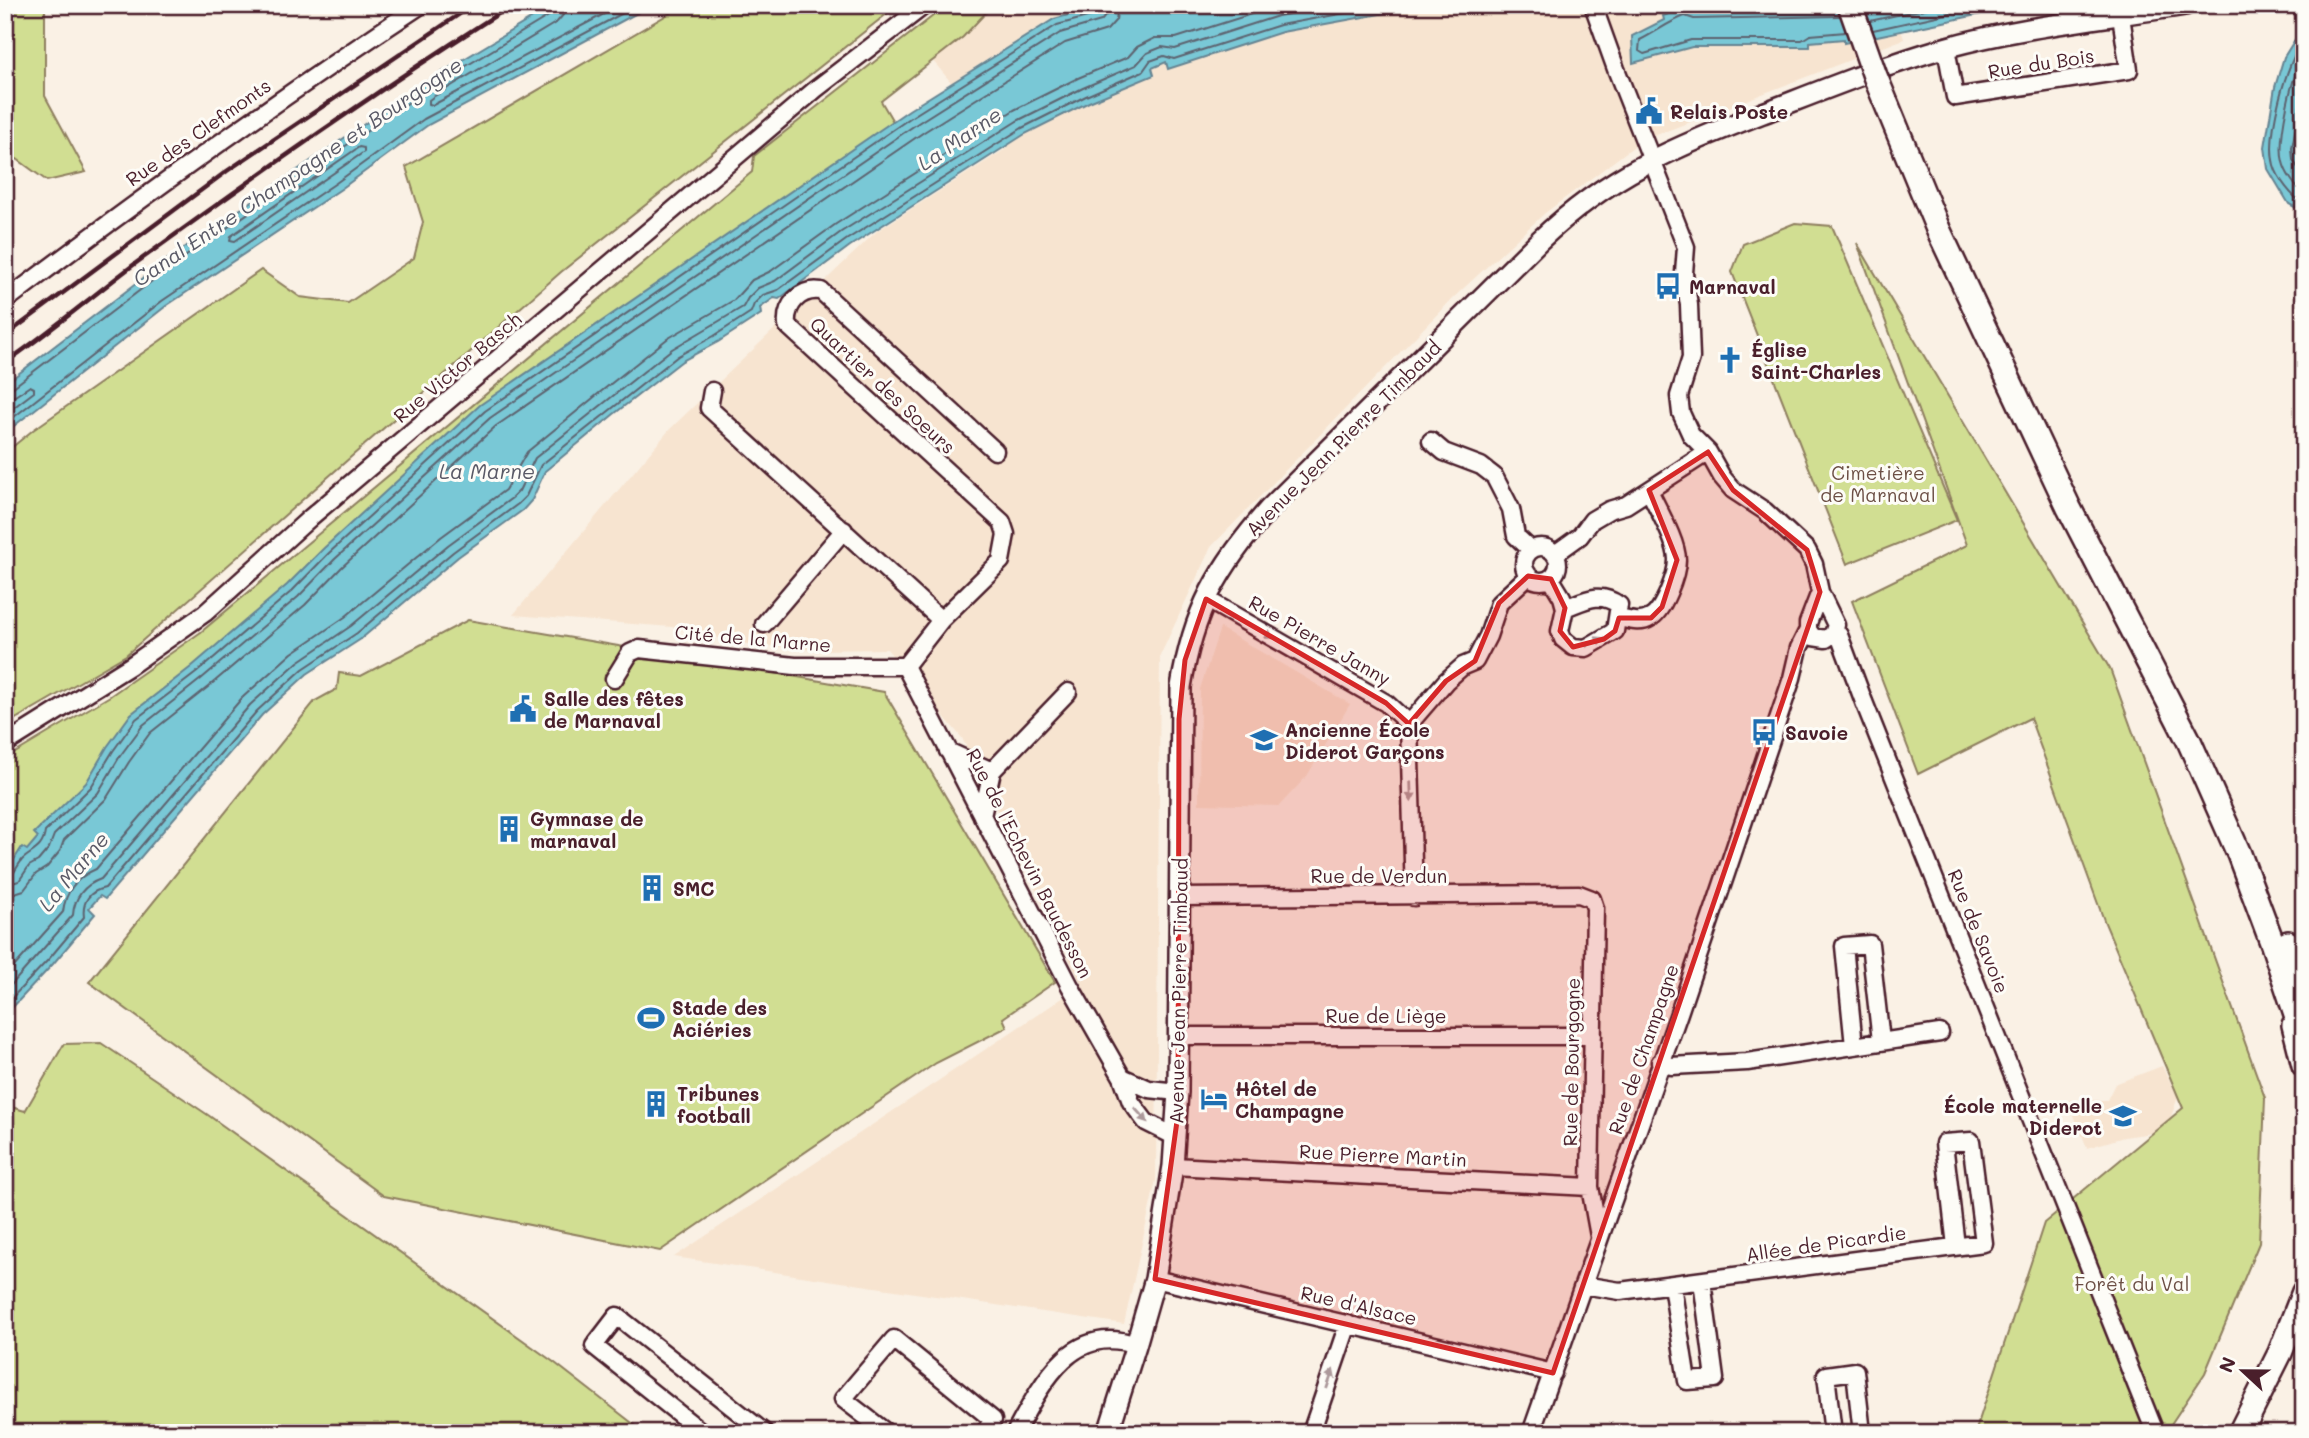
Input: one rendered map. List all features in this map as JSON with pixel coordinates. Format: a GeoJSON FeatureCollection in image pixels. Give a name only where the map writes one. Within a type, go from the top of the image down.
{"type":"FeatureCollection","features":[{"type":"Feature","properties":{"kind":"highway"},"geometry":{"type":"LineString","coordinates":[[1850,5],[1875,76],[1938,229],[1986,335],[2032,424],[2080,502],[2199,734],[2279,939],[2304,992]]}},
{"type":"Feature","properties":{"kind":"highway"},"geometry":{"type":"LineString","coordinates":[[2279,939],[2304,986]]}},
{"type":"Feature","properties":{"kind":"highway"},"geometry":{"type":"LineString","coordinates":[[2279,939],[2304,1038]]}},
{"type":"Feature","properties":{"kind":"highway"},"geometry":{"type":"LineString","coordinates":[[2279,939],[2304,1065]]}},
{"type":"Feature","properties":{"kind":"highway"},"geometry":{"type":"LineString","coordinates":[[2240,1433],[2280,1353],[2304,1293]]}},
{"type":"Feature","properties":{"kind":"main road","name":"Avenue Jean Pierre Timbaud"},"geometry":{"type":"LineString","coordinates":[[1108,1433],[1155,1279],[1176,1137],[1181,687],[1189,643],[1206,598],[1231,555],[1269,509],[1519,260],[1582,203],[1652,159],[1865,73],[1946,48],[2006,35],[2185,5]]}},
{"type":"Feature","properties":{"kind":"street","name":"Rue des Clefmonts"},"geometry":{"type":"LineString","coordinates":[[5,301],[144,196],[318,73],[421,5]]}},
{"type":"Feature","properties":{"kind":"street","name":"Rue Victor Basch"},"geometry":{"type":"LineString","coordinates":[[5,744],[148,655],[205,613],[311,517],[816,89],[925,5]]}},
{"type":"Feature","properties":{"kind":"street","name":"Rue de Savoie"},"geometry":{"type":"LineString","coordinates":[[1594,5],[1611,58],[1686,247],[1684,273],[1689,304],[1691,358],[1679,396],[1681,413],[1692,435],[1708,452],[1722,477],[1734,491],[1765,511],[1807,550],[1814,564],[1820,592],[1822,629],[1829,644],[1847,656],[2153,1427],[2148,1433]]}},
{"type":"Feature","properties":{"kind":"street","name":"Rue du Bois"},"geometry":{"type":"LineString","coordinates":[[1946,48],[1955,97],[2129,70],[2121,16]]}},
{"type":"Feature","properties":{"kind":"street","name":"Quartier des Soeurs"},"geometry":{"type":"LineString","coordinates":[[905,666],[941,620],[1001,561],[1006,534],[1002,522],[787,325],[786,314],[793,303],[801,293],[810,289],[821,291],[995,451]]}},
{"type":"Feature","properties":{"kind":"street"},"geometry":{"type":"LineString","coordinates":[[712,391],[709,408],[941,620]]}},
{"type":"Feature","properties":{"kind":"street"},"geometry":{"type":"LineString","coordinates":[[1431,441],[1444,452],[1481,466],[1494,476],[1511,509],[1517,536],[1531,550]]}},
{"type":"Feature","properties":{"kind":"street"},"geometry":{"type":"LineString","coordinates":[[1555,554],[1580,536],[1592,520],[1609,509],[1626,505],[1708,452]]}},
{"type":"Feature","properties":{"kind":"street"},"geometry":{"type":"LineString","coordinates":[[1619,618],[1636,622],[1651,618],[1662,607],[1677,560],[1670,535],[1649,490]]}},
{"type":"Feature","properties":{"kind":"street"},"geometry":{"type":"LineString","coordinates":[[764,624],[844,530]]}},
{"type":"Feature","properties":{"kind":"street"},"geometry":{"type":"LineString","coordinates":[[1547,548],[1555,554],[1558,570],[1550,579],[1541,582],[1528,576],[1524,559],[1531,550],[1547,548]]}},
{"type":"Feature","properties":{"kind":"street"},"geometry":{"type":"LineString","coordinates":[[1414,897],[1409,724],[1446,681],[1463,666],[1475,661],[1482,651],[1499,603],[1528,576]]}},
{"type":"Feature","properties":{"kind":"street"},"geometry":{"type":"LineString","coordinates":[[1550,579],[1562,597],[1565,608],[1560,631],[1563,639],[1573,647],[1586,648],[1615,631],[1619,605],[1609,598],[1596,597],[1565,608]]}},
{"type":"Feature","properties":{"kind":"street","name":"Rue Pierre Janny"},"geometry":{"type":"LineString","coordinates":[[1206,598],[1386,703],[1409,724]]}},
{"type":"Feature","properties":{"kind":"street","name":"Rue de Champagne"},"geometry":{"type":"LineString","coordinates":[[1531,1433],[1792,678],[1822,629]]}},
{"type":"Feature","properties":{"kind":"street","name":"Cité de la Marne"},"geometry":{"type":"LineString","coordinates":[[614,679],[630,653],[639,649],[795,666],[905,666]]}},
{"type":"Feature","properties":{"kind":"street","name":"Rue de l'Echevin Baudesson"},"geometry":{"type":"LineString","coordinates":[[905,666],[1070,986],[1122,1077],[1130,1102],[1137,1113],[1154,1128],[1176,1137]]}},
{"type":"Feature","properties":{"kind":"street"},"geometry":{"type":"LineString","coordinates":[[982,816],[992,771],[1068,692]]}},
{"type":"Feature","properties":{"kind":"street"},"geometry":{"type":"LineString","coordinates":[[948,751],[992,771]]}},
{"type":"Feature","properties":{"kind":"street","name":"Rue de Verdun"},"geometry":{"type":"LineString","coordinates":[[1179,897],[1579,894]]}},
{"type":"Feature","properties":{"kind":"street","name":"Rue de Bourgogne"},"geometry":{"type":"LineString","coordinates":[[1579,894],[1592,899],[1595,908],[1590,1186],[1600,1238]]}},
{"type":"Feature","properties":{"kind":"street"},"geometry":{"type":"LineString","coordinates":[[1854,1046],[1844,946],[1870,944],[1881,1041]]}},
{"type":"Feature","properties":{"kind":"street"},"geometry":{"type":"LineString","coordinates":[[1660,1062],[1671,1066],[1747,1062],[1940,1033]]}},
{"type":"Feature","properties":{"kind":"street","name":"Rue de Liège"},"geometry":{"type":"LineString","coordinates":[[1178,1036],[1593,1036]]}},
{"type":"Feature","properties":{"kind":"street"},"geometry":{"type":"LineString","coordinates":[[1122,1077],[1149,1089],[1178,1092]]}},
{"type":"Feature","properties":{"kind":"street","name":"Allée de Picardie"},"geometry":{"type":"LineString","coordinates":[[1583,1285],[1620,1291],[1956,1247],[1984,1242],[1971,1141],[1944,1143],[1956,1247]]}},
{"type":"Feature","properties":{"kind":"street","name":"Rue Pierre Martin"},"geometry":{"type":"LineString","coordinates":[[1173,1166],[1590,1186]]}},
{"type":"Feature","properties":{"kind":"street","name":"Rue d'Alsace"},"geometry":{"type":"LineString","coordinates":[[1155,1279],[1553,1373]]}},
{"type":"Feature","properties":{"kind":"street"},"geometry":{"type":"LineString","coordinates":[[1672,1285],[1687,1381],[1714,1379],[1702,1281]]}},
{"type":"Feature","properties":{"kind":"street"},"geometry":{"type":"LineString","coordinates":[[703,1433],[594,1346],[617,1317],[765,1433]]}},
{"type":"Feature","properties":{"kind":"street"},"geometry":{"type":"LineString","coordinates":[[1311,1433],[1348,1325]]}},
{"type":"Feature","properties":{"kind":"street"},"geometry":{"type":"LineString","coordinates":[[887,1433],[843,1398],[894,1339],[993,1420],[984,1433]]}},
{"type":"Feature","properties":{"kind":"street"},"geometry":{"type":"LineString","coordinates":[[1015,1433],[1038,1390],[1052,1371],[1077,1350],[1097,1339],[1119,1340],[1136,1345]]}},
{"type":"Feature","properties":{"kind":"street"},"geometry":{"type":"LineString","coordinates":[[1833,1433],[1826,1374],[1855,1371],[1862,1433]]}},
{"type":"Feature","properties":{"kind":"highlighted area"},"geometry":{"type":"Polygon","coordinates":[[[1708,452],[1733,490],[1807,550],[1820,592],[1553,1373],[1155,1279],[1178,1114],[1179,719],[1185,660],[1206,599],[1386,703],[1409,724],[1446,681],[1475,661],[1499,603],[1528,576],[1551,579],[1565,608],[1560,631],[1573,647],[1604,639],[1615,631],[1619,618],[1651,618],[1662,607],[1677,560],[1649,490],[1708,452]]]}},
{"type":"Feature","properties":{"kind":"shaded area"},"geometry":{"type":"Polygon","coordinates":[[[989,5],[1893,5],[1904,39],[1641,141],[1545,213],[1452,299],[1211,547],[1160,656],[1156,1180],[1124,1324],[674,1257],[1082,985],[962,738],[887,649],[814,650],[739,643],[672,627],[513,615],[670,429],[877,231],[1007,148],[921,47],[989,5]]]}},
{"type":"Feature","properties":{"kind":"shaded area","name":"Ancienne École Diderot Garçons"},"geometry":{"type":"Polygon","coordinates":[[[1220,628],[1350,704],[1307,776],[1279,806],[1199,804],[1200,689],[1220,628]]]}},
{"type":"Feature","properties":{"kind":"shaded area","name":"École maternelle Diderot"},"geometry":{"type":"Polygon","coordinates":[[[2162,1066],[2178,1097],[2166,1131],[2124,1137],[2087,1148],[2068,1100],[2107,1100],[2115,1084],[2162,1066]]]}},
{"type":"Feature","properties":{"kind":"green space"},"geometry":{"type":"Polygon","coordinates":[[[5,5],[45,5],[45,96],[86,172],[47,181],[17,159],[5,169],[5,5]]]}},
{"type":"Feature","properties":{"kind":"green space"},"geometry":{"type":"Polygon","coordinates":[[[684,5],[898,5],[561,272],[126,655],[5,725],[5,453],[33,430],[261,270],[300,297],[348,303],[414,258],[423,222],[406,167],[684,5]]]}},
{"type":"Feature","properties":{"kind":"green space"},"geometry":{"type":"Polygon","coordinates":[[[947,5],[993,5],[963,37],[881,101],[898,130],[5,911],[5,759],[110,696],[201,632],[752,172],[754,156],[947,5]]]}},
{"type":"Feature","properties":{"kind":"green space","name":"Cimetière de Marnaval"},"geometry":{"type":"Polygon","coordinates":[[[1795,223],[1832,226],[1957,520],[1847,564],[1732,272],[1743,244],[1795,223]]]}},
{"type":"Feature","properties":{"kind":"green space","name":"Forêt du Val"},"geometry":{"type":"Polygon","coordinates":[[[1857,243],[2110,669],[2265,1098],[2259,1243],[2205,1373],[2165,1433],[1975,1433],[2044,1223],[2183,1108],[2105,923],[2030,718],[1918,774],[1852,601],[1967,545],[1857,243]]]}},
{"type":"Feature","properties":{"kind":"green space"},"geometry":{"type":"Polygon","coordinates":[[[468,620],[884,692],[1055,982],[1003,1018],[1007,1027],[936,1063],[660,1251],[384,1196],[89,982],[315,701],[337,689],[339,673],[361,676],[468,620]]]}},
{"type":"Feature","properties":{"kind":"green space"},"geometry":{"type":"Polygon","coordinates":[[[101,1043],[208,1115],[555,1363],[645,1433],[5,1433],[5,1105],[25,1111],[64,1044],[101,1043]]]}},
{"type":"Feature","properties":{"kind":"water","name":"Canal Entre Champagne et Bourgogne"},"geometry":{"type":"Polygon","coordinates":[[[554,5],[652,5],[428,125],[341,189],[166,306],[5,433],[5,384],[168,259],[424,83],[554,5]]]}},
{"type":"Feature","properties":{"kind":"water","name":"La Marne"},"geometry":{"type":"Polygon","coordinates":[[[1104,5],[1429,5],[1282,32],[1168,69],[1166,62],[1152,68],[1154,75],[1089,102],[1025,134],[850,246],[779,299],[774,298],[760,308],[761,314],[682,361],[545,471],[532,500],[523,510],[458,557],[361,639],[307,674],[262,715],[105,899],[100,896],[89,908],[95,914],[10,1010],[5,1022],[5,874],[22,847],[27,850],[38,837],[34,833],[86,783],[131,714],[287,585],[480,405],[909,110],[1054,19],[1104,5]]]}},
{"type":"Feature","properties":{"kind":"water"},"geometry":{"type":"Polygon","coordinates":[[[1860,5],[2024,5],[1844,43],[1844,39],[1810,42],[1810,47],[1692,47],[1633,63],[1632,36],[1664,20],[1663,16],[1691,6],[1694,12],[1830,10],[1860,5]]]}},
{"type":"Feature","properties":{"kind":"water"},"geometry":{"type":"Polygon","coordinates":[[[2304,31],[2304,212],[2289,204],[2268,169],[2265,147],[2275,87],[2284,57],[2299,33],[2304,31]]]}},
{"type":"Feature","properties":{"kind":"railway"},"geometry":{"type":"LineString","coordinates":[[5,336],[227,171],[473,5]]}},
{"type":"Feature","properties":{"kind":"railway"},"geometry":{"type":"LineString","coordinates":[[5,363],[136,263],[275,164],[512,5]]}},
{"type":"Feature","properties":{"kind":"place","name":"Relais Poste"},"geometry":{"type":"Point","coordinates":[1649,111]}},
{"type":"Feature","properties":{"kind":"place","name":"Marnaval"},"geometry":{"type":"Point","coordinates":[1668,286]}},
{"type":"Feature","properties":{"kind":"place","name":"Église Saint-Charles"},"geometry":{"type":"Point","coordinates":[1730,360]}},
{"type":"Feature","properties":{"kind":"place","name":"Salle des fêtes de Marnaval"},"geometry":{"type":"Point","coordinates":[523,709]}},
{"type":"Feature","properties":{"kind":"place","name":"Savoie"},"geometry":{"type":"Point","coordinates":[1764,732]}},
{"type":"Feature","properties":{"kind":"place","name":"Ancienne École Diderot Garçons"},"geometry":{"type":"Point","coordinates":[1264,740]}},
{"type":"Feature","properties":{"kind":"place","name":"Gymnase de marnaval"},"geometry":{"type":"Point","coordinates":[509,829]}},
{"type":"Feature","properties":{"kind":"place","name":"SMC"},"geometry":{"type":"Point","coordinates":[652,888]}},
{"type":"Feature","properties":{"kind":"place","name":"Stade des Aciéries"},"geometry":{"type":"Point","coordinates":[651,1018]}},
{"type":"Feature","properties":{"kind":"place","name":"Hôtel de Champagne"},"geometry":{"type":"Point","coordinates":[1214,1099]}},
{"type":"Feature","properties":{"kind":"place","name":"Tribunes football"},"geometry":{"type":"Point","coordinates":[656,1104]}},
{"type":"Feature","properties":{"kind":"place","name":"École maternelle Diderot"},"geometry":{"type":"Point","coordinates":[2123,1116]}}]}
